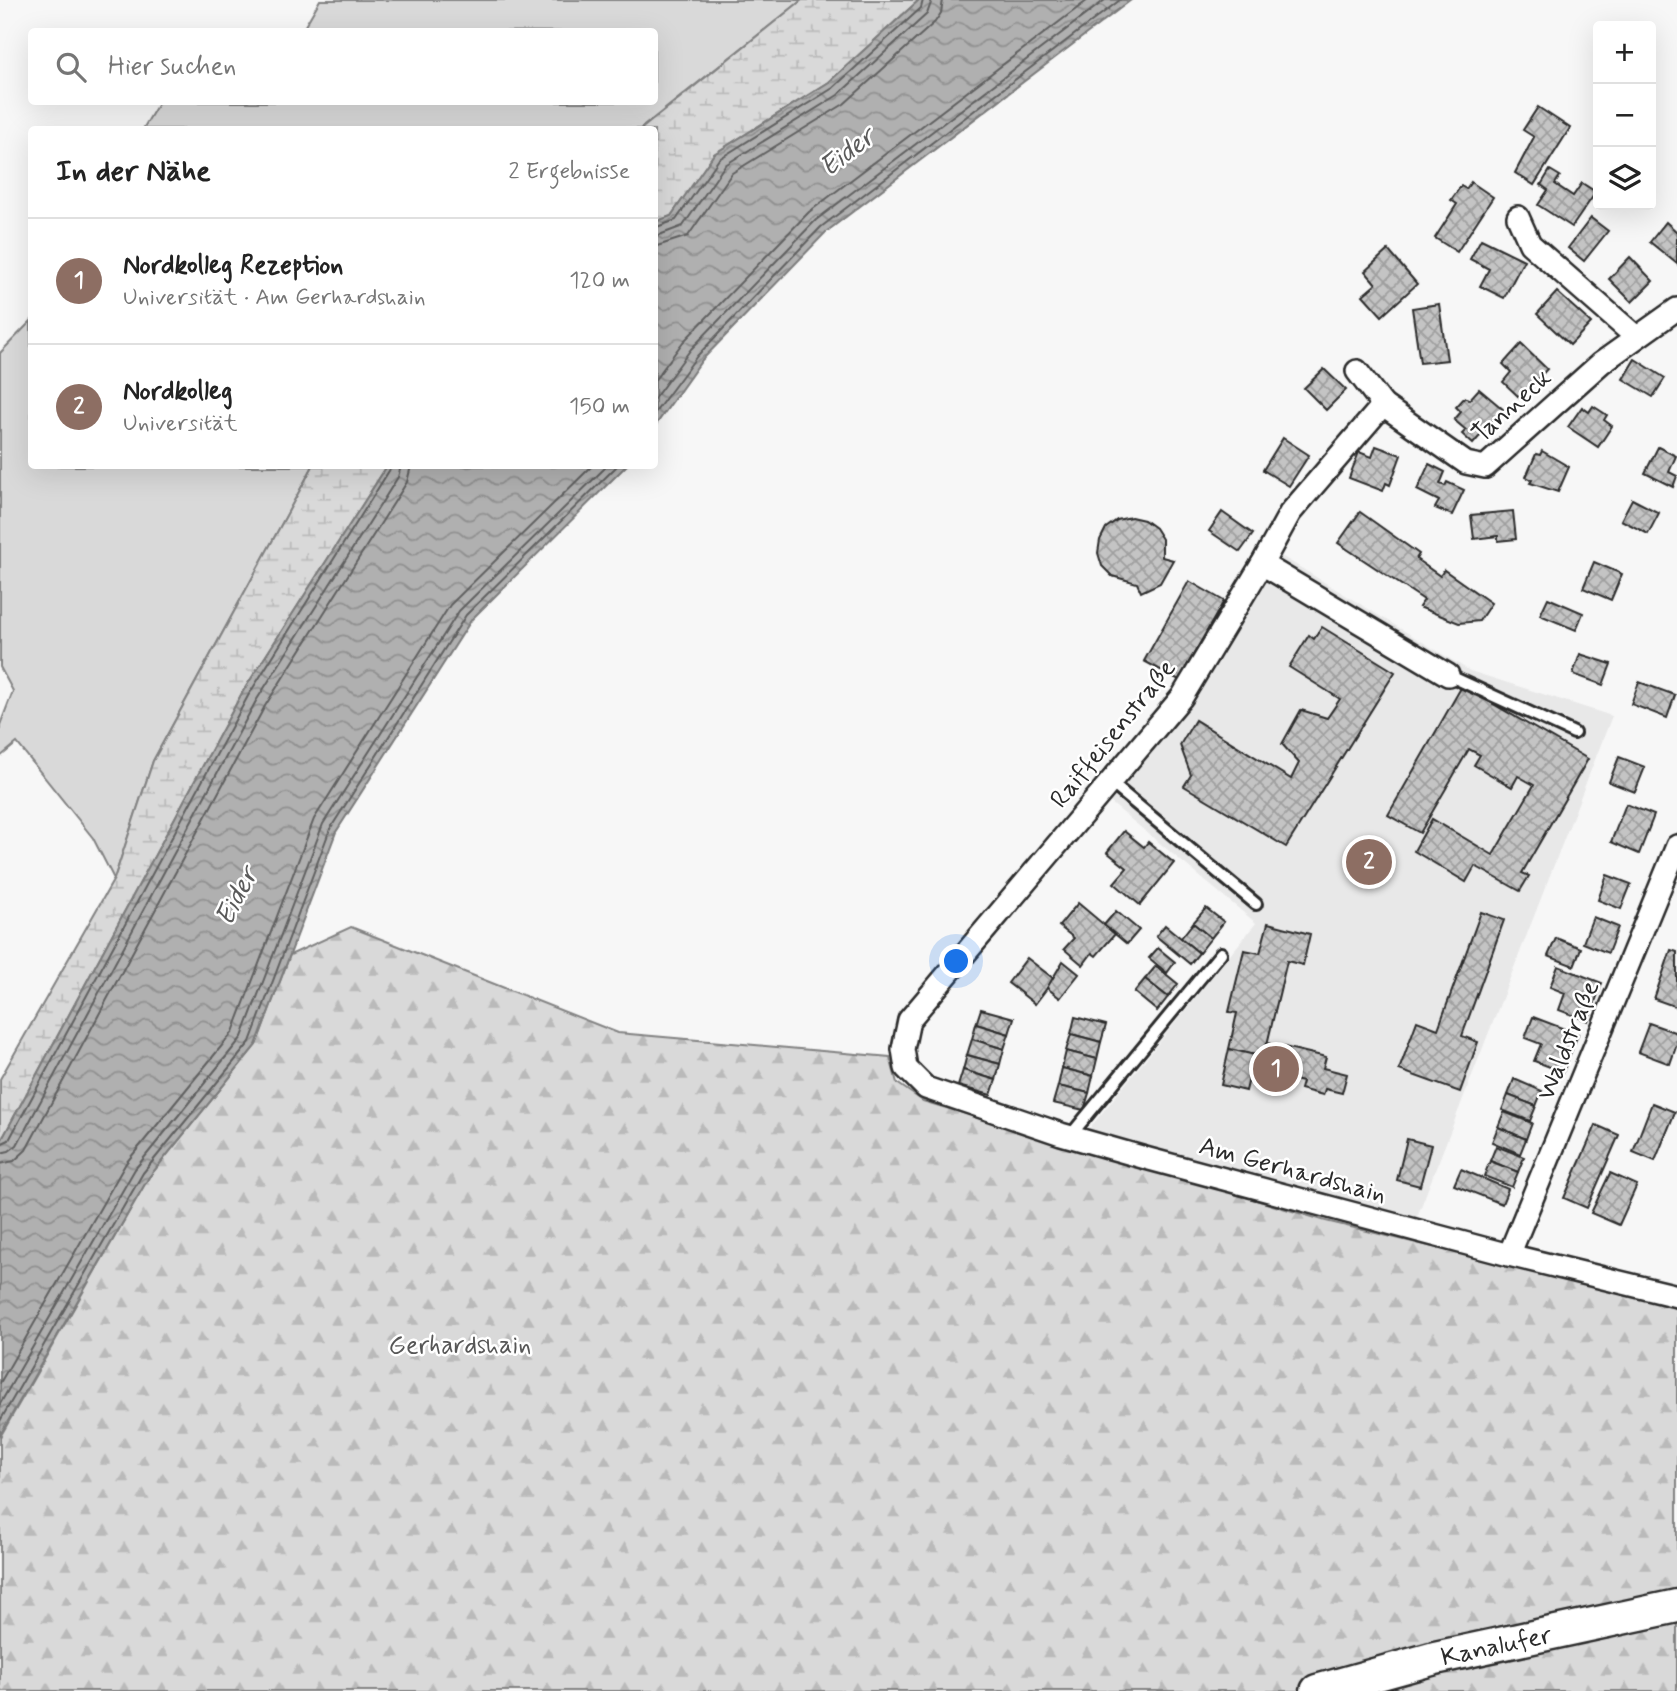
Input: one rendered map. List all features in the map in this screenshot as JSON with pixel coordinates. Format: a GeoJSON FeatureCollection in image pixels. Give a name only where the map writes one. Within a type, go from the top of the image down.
{"type":"FeatureCollection","features":[{"type":"Feature","properties":{"kind":"street"},"geometry":{"type":"LineString","coordinates":[[1518,216],[1530,244],[1635,336]]}},
{"type":"Feature","properties":{"kind":"street","name":"Tanneck"},"geometry":{"type":"LineString","coordinates":[[1357,370],[1383,405],[1466,463],[1485,467],[1635,336],[1677,309]]}},
{"type":"Feature","properties":{"kind":"street"},"geometry":{"type":"LineString","coordinates":[[1383,405],[1290,513],[1262,564],[1448,675]]}},
{"type":"Feature","properties":{"kind":"street","name":"Raiffeisenstraße"},"geometry":{"type":"LineString","coordinates":[[906,1069],[903,1049],[909,1020],[1182,697],[1262,564]]}},
{"type":"Feature","properties":{"kind":"street","name":"Waldstraße"},"geometry":{"type":"LineString","coordinates":[[1509,1255],[1677,846]]}},
{"type":"Feature","properties":{"kind":"street","name":"Am Gerhardshain"},"geometry":{"type":"LineString","coordinates":[[906,1069],[926,1088],[1070,1136],[1509,1255],[1677,1296]]}},
{"type":"Feature","properties":{"kind":"street","name":"Kanalufer"},"geometry":{"type":"LineString","coordinates":[[1317,1691],[1435,1658],[1677,1606]]}},
{"type":"Feature","properties":{"kind":"lane"},"geometry":{"type":"LineString","coordinates":[[1448,675],[1574,733]]}},
{"type":"Feature","properties":{"kind":"lane"},"geometry":{"type":"LineString","coordinates":[[1111,783],[1256,904]]}},
{"type":"Feature","properties":{"kind":"lane"},"geometry":{"type":"LineString","coordinates":[[1070,1136],[1221,953]]}},
{"type":"Feature","properties":{"kind":"shaded area"},"geometry":{"type":"Polygon","coordinates":[[[1278,554],[1470,671],[1612,716],[1415,1222],[1084,1135],[1256,923],[1110,802],[1186,702],[1278,554]]]}},
{"type":"Feature","properties":{"kind":"green space"},"geometry":{"type":"Polygon","coordinates":[[[320,0],[802,0],[644,126],[145,126],[157,105],[658,105],[658,28],[304,28],[320,0]]]}},
{"type":"Feature","properties":{"kind":"green space"},"geometry":{"type":"Polygon","coordinates":[[[802,0],[919,0],[829,82],[714,154],[671,216],[658,221],[658,126],[645,126],[802,0]]]}},
{"type":"Feature","properties":{"kind":"green space"},"geometry":{"type":"Polygon","coordinates":[[[28,324],[28,469],[311,469],[153,761],[114,879],[93,838],[17,743],[0,757],[0,725],[13,691],[0,667],[0,353],[28,324]]]}},
{"type":"Feature","properties":{"kind":"green space"},"geometry":{"type":"Polygon","coordinates":[[[311,469],[385,469],[242,693],[0,1143],[0,1079],[114,879],[153,761],[311,469]]]}},
{"type":"Feature","properties":{"kind":"green space","name":"Gerhardshain"},"geometry":{"type":"Polygon","coordinates":[[[351,927],[618,1033],[890,1057],[897,1083],[923,1101],[1326,1221],[1677,1306],[1677,1691],[0,1691],[0,1437],[149,1177],[256,1045],[290,955],[351,927]]]}},
{"type":"Feature","properties":{"kind":"water","name":"Eider"},"geometry":{"type":"Polygon","coordinates":[[[919,0],[1131,0],[826,232],[702,360],[658,422],[658,221],[671,216],[714,154],[829,82],[919,0]]]}},
{"type":"Feature","properties":{"kind":"water","name":"Eider"},"geometry":{"type":"Polygon","coordinates":[[[385,469],[623,469],[472,619],[336,832],[256,1045],[149,1177],[0,1435],[0,1143],[242,693],[385,469]]]}},
{"type":"Feature","properties":{"kind":"building"},"geometry":{"type":"Polygon","coordinates":[[[1538,107],[1570,128],[1534,185],[1515,173],[1534,137],[1523,130],[1538,107]]]}},
{"type":"Feature","properties":{"kind":"building"},"geometry":{"type":"Polygon","coordinates":[[[1550,170],[1560,176],[1555,184],[1573,196],[1582,183],[1593,190],[1593,196],[1572,227],[1538,205],[1548,190],[1541,185],[1550,170]]]}},
{"type":"Feature","properties":{"kind":"building"},"geometry":{"type":"Polygon","coordinates":[[[1471,182],[1493,197],[1457,252],[1435,238],[1457,204],[1451,200],[1461,186],[1466,189],[1471,182]]]}},
{"type":"Feature","properties":{"kind":"building"},"geometry":{"type":"Polygon","coordinates":[[[1591,218],[1608,231],[1584,261],[1568,248],[1591,218]]]}},
{"type":"Feature","properties":{"kind":"building"},"geometry":{"type":"Polygon","coordinates":[[[1666,222],[1677,232],[1677,264],[1650,242],[1666,222]]]}},
{"type":"Feature","properties":{"kind":"building"},"geometry":{"type":"Polygon","coordinates":[[[1481,239],[1524,260],[1504,298],[1480,286],[1489,269],[1470,259],[1481,239]]]}},
{"type":"Feature","properties":{"kind":"building"},"geometry":{"type":"Polygon","coordinates":[[[1388,250],[1417,284],[1382,316],[1363,295],[1376,284],[1365,271],[1388,250]]]}},
{"type":"Feature","properties":{"kind":"building"},"geometry":{"type":"Polygon","coordinates":[[[1630,257],[1653,281],[1632,302],[1609,279],[1630,257]]]}},
{"type":"Feature","properties":{"kind":"building"},"geometry":{"type":"Polygon","coordinates":[[[1557,292],[1591,323],[1570,345],[1537,314],[1557,292]]]}},
{"type":"Feature","properties":{"kind":"building"},"geometry":{"type":"Polygon","coordinates":[[[1439,304],[1447,360],[1420,363],[1412,308],[1439,304]]]}},
{"type":"Feature","properties":{"kind":"building"},"geometry":{"type":"Polygon","coordinates":[[[1521,344],[1547,369],[1520,398],[1503,382],[1511,372],[1503,364],[1521,344]]]}},
{"type":"Feature","properties":{"kind":"building"},"geometry":{"type":"Polygon","coordinates":[[[1635,359],[1665,378],[1653,397],[1623,379],[1635,359]]]}},
{"type":"Feature","properties":{"kind":"building"},"geometry":{"type":"Polygon","coordinates":[[[1324,369],[1346,390],[1326,410],[1304,388],[1324,369]]]}},
{"type":"Feature","properties":{"kind":"building"},"geometry":{"type":"Polygon","coordinates":[[[1479,389],[1503,409],[1473,444],[1462,434],[1466,430],[1454,420],[1461,412],[1456,407],[1465,397],[1469,400],[1479,389]]]}},
{"type":"Feature","properties":{"kind":"building"},"geometry":{"type":"Polygon","coordinates":[[[1593,406],[1607,415],[1604,420],[1612,426],[1598,447],[1568,427],[1582,407],[1589,412],[1593,406]]]}},
{"type":"Feature","properties":{"kind":"building"},"geometry":{"type":"Polygon","coordinates":[[[1283,438],[1309,455],[1289,486],[1263,470],[1283,438]]]}},
{"type":"Feature","properties":{"kind":"building"},"geometry":{"type":"Polygon","coordinates":[[[1376,446],[1401,455],[1390,485],[1386,483],[1383,491],[1349,478],[1359,452],[1372,457],[1376,446]]]}},
{"type":"Feature","properties":{"kind":"building"},"geometry":{"type":"Polygon","coordinates":[[[1658,447],[1676,456],[1669,472],[1677,476],[1673,487],[1645,473],[1658,447]]]}},
{"type":"Feature","properties":{"kind":"building"},"geometry":{"type":"Polygon","coordinates":[[[1542,451],[1569,467],[1558,492],[1530,483],[1532,480],[1526,477],[1536,454],[1540,455],[1542,451]]]}},
{"type":"Feature","properties":{"kind":"building"},"geometry":{"type":"Polygon","coordinates":[[[1429,464],[1445,472],[1440,484],[1445,486],[1447,482],[1464,490],[1452,515],[1435,508],[1439,501],[1417,490],[1429,464]]]}},
{"type":"Feature","properties":{"kind":"building"},"geometry":{"type":"Polygon","coordinates":[[[1632,499],[1659,513],[1648,534],[1621,520],[1632,499]]]}},
{"type":"Feature","properties":{"kind":"building"},"geometry":{"type":"Polygon","coordinates":[[[1513,511],[1516,539],[1498,541],[1498,536],[1474,539],[1471,515],[1513,511]]]}},
{"type":"Feature","properties":{"kind":"building"},"geometry":{"type":"Polygon","coordinates":[[[1222,512],[1253,534],[1240,552],[1209,531],[1222,512]]]}},
{"type":"Feature","properties":{"kind":"building"},"geometry":{"type":"Polygon","coordinates":[[[1360,512],[1419,554],[1416,559],[1440,576],[1444,570],[1491,603],[1479,621],[1459,623],[1419,607],[1424,600],[1338,543],[1360,512]]]}},
{"type":"Feature","properties":{"kind":"building"},"geometry":{"type":"Polygon","coordinates":[[[1131,517],[1144,520],[1155,528],[1162,539],[1162,557],[1173,560],[1160,583],[1141,592],[1137,583],[1112,576],[1102,566],[1098,553],[1106,528],[1117,520],[1131,517]]]}},
{"type":"Feature","properties":{"kind":"building"},"geometry":{"type":"Polygon","coordinates":[[[1594,562],[1622,574],[1611,600],[1583,588],[1594,562]]]}},
{"type":"Feature","properties":{"kind":"building"},"geometry":{"type":"Polygon","coordinates":[[[1189,581],[1224,601],[1179,680],[1144,661],[1189,581]]]}},
{"type":"Feature","properties":{"kind":"building"},"geometry":{"type":"Polygon","coordinates":[[[1548,598],[1583,613],[1576,630],[1540,615],[1548,598]]]}},
{"type":"Feature","properties":{"kind":"building"},"geometry":{"type":"Polygon","coordinates":[[[1322,627],[1395,672],[1286,847],[1184,786],[1191,775],[1180,745],[1195,720],[1291,779],[1299,763],[1282,744],[1301,710],[1327,718],[1340,699],[1289,667],[1309,635],[1314,639],[1322,627]]]}},
{"type":"Feature","properties":{"kind":"building"},"geometry":{"type":"Polygon","coordinates":[[[1580,654],[1611,664],[1603,685],[1573,674],[1580,654]]]}},
{"type":"Feature","properties":{"kind":"building"},"geometry":{"type":"Polygon","coordinates":[[[1639,682],[1675,695],[1667,718],[1631,704],[1639,682]]]}},
{"type":"Feature","properties":{"kind":"building"},"geometry":{"type":"Polygon","coordinates":[[[1462,686],[1588,759],[1522,873],[1529,876],[1520,891],[1475,866],[1466,882],[1414,851],[1432,819],[1493,855],[1534,785],[1518,776],[1512,787],[1474,765],[1480,755],[1469,749],[1420,833],[1388,815],[1462,686]]]}},
{"type":"Feature","properties":{"kind":"building"},"geometry":{"type":"Polygon","coordinates":[[[1619,757],[1645,767],[1635,792],[1609,782],[1619,757]]]}},
{"type":"Feature","properties":{"kind":"building"},"geometry":{"type":"Polygon","coordinates":[[[1626,804],[1654,815],[1639,854],[1611,842],[1626,804]]]}},
{"type":"Feature","properties":{"kind":"building"},"geometry":{"type":"Polygon","coordinates":[[[1124,831],[1144,847],[1148,842],[1174,863],[1140,905],[1114,883],[1127,868],[1107,852],[1124,831]]]}},
{"type":"Feature","properties":{"kind":"building"},"geometry":{"type":"Polygon","coordinates":[[[1607,875],[1631,884],[1621,909],[1598,900],[1607,875]]]}},
{"type":"Feature","properties":{"kind":"building"},"geometry":{"type":"Polygon","coordinates":[[[1078,903],[1115,934],[1096,956],[1092,953],[1083,965],[1064,949],[1074,938],[1059,926],[1078,903]]]}},
{"type":"Feature","properties":{"kind":"building"},"geometry":{"type":"Polygon","coordinates":[[[1206,908],[1224,922],[1211,938],[1193,923],[1206,908]]]}},
{"type":"Feature","properties":{"kind":"building"},"geometry":{"type":"Polygon","coordinates":[[[1116,911],[1139,930],[1127,944],[1104,925],[1116,911]]]}},
{"type":"Feature","properties":{"kind":"building"},"geometry":{"type":"Polygon","coordinates":[[[1481,912],[1504,920],[1462,1036],[1478,1042],[1460,1092],[1399,1070],[1417,1021],[1438,1029],[1481,912]]]}},
{"type":"Feature","properties":{"kind":"building"},"geometry":{"type":"Polygon","coordinates":[[[1593,917],[1618,927],[1608,953],[1583,943],[1593,917]]]}},
{"type":"Feature","properties":{"kind":"building"},"geometry":{"type":"Polygon","coordinates":[[[1193,923],[1211,938],[1199,953],[1181,938],[1193,923]]]}},
{"type":"Feature","properties":{"kind":"building"},"geometry":{"type":"Polygon","coordinates":[[[1268,923],[1310,934],[1303,965],[1287,961],[1264,1057],[1229,1049],[1237,1013],[1229,1012],[1244,950],[1260,953],[1268,923]]]}},
{"type":"Feature","properties":{"kind":"building"},"geometry":{"type":"Polygon","coordinates":[[[1165,925],[1199,953],[1190,964],[1156,936],[1165,925]]]}},
{"type":"Feature","properties":{"kind":"building"},"geometry":{"type":"Polygon","coordinates":[[[1556,938],[1581,948],[1574,966],[1548,956],[1556,938]]]}},
{"type":"Feature","properties":{"kind":"building"},"geometry":{"type":"Polygon","coordinates":[[[1158,948],[1175,962],[1167,973],[1149,958],[1158,948]]]}},
{"type":"Feature","properties":{"kind":"building"},"geometry":{"type":"Polygon","coordinates":[[[1671,950],[1677,952],[1677,1007],[1654,999],[1671,950]]]}},
{"type":"Feature","properties":{"kind":"building"},"geometry":{"type":"Polygon","coordinates":[[[1027,958],[1054,979],[1035,1004],[1008,983],[1027,958]]]}},
{"type":"Feature","properties":{"kind":"building"},"geometry":{"type":"Polygon","coordinates":[[[1063,961],[1079,974],[1060,998],[1047,988],[1063,961]]]}},
{"type":"Feature","properties":{"kind":"building"},"geometry":{"type":"Polygon","coordinates":[[[1156,966],[1178,984],[1168,997],[1145,979],[1156,966]]]}},
{"type":"Feature","properties":{"kind":"building"},"geometry":{"type":"Polygon","coordinates":[[[1558,966],[1602,983],[1588,1021],[1559,1010],[1565,993],[1550,987],[1558,966]]]}},
{"type":"Feature","properties":{"kind":"building"},"geometry":{"type":"Polygon","coordinates":[[[1145,979],[1168,997],[1157,1011],[1134,992],[1145,979]]]}},
{"type":"Feature","properties":{"kind":"building"},"geometry":{"type":"Polygon","coordinates":[[[981,1009],[1014,1018],[1009,1034],[976,1024],[981,1009]]]}},
{"type":"Feature","properties":{"kind":"building"},"geometry":{"type":"Polygon","coordinates":[[[1075,1017],[1106,1025],[1101,1042],[1071,1034],[1075,1017]]]}},
{"type":"Feature","properties":{"kind":"building"},"geometry":{"type":"Polygon","coordinates":[[[1533,1017],[1578,1034],[1563,1072],[1534,1061],[1541,1044],[1525,1038],[1533,1017]]]}},
{"type":"Feature","properties":{"kind":"building"},"geometry":{"type":"Polygon","coordinates":[[[1649,1023],[1677,1033],[1677,1044],[1670,1064],[1638,1052],[1649,1023]]]}},
{"type":"Feature","properties":{"kind":"building"},"geometry":{"type":"Polygon","coordinates":[[[976,1024],[1009,1034],[1004,1049],[972,1039],[976,1024]]]}},
{"type":"Feature","properties":{"kind":"building"},"geometry":{"type":"Polygon","coordinates":[[[1071,1034],[1101,1042],[1097,1059],[1066,1051],[1071,1034]]]}},
{"type":"Feature","properties":{"kind":"building"},"geometry":{"type":"Polygon","coordinates":[[[972,1039],[1004,1049],[1000,1064],[967,1055],[972,1039]]]}},
{"type":"Feature","properties":{"kind":"building"},"geometry":{"type":"Polygon","coordinates":[[[1267,1043],[1326,1057],[1323,1068],[1347,1074],[1342,1093],[1325,1089],[1323,1095],[1300,1089],[1302,1082],[1251,1070],[1246,1091],[1221,1085],[1229,1049],[1264,1057],[1267,1043]]]}},
{"type":"Feature","properties":{"kind":"building"},"geometry":{"type":"Polygon","coordinates":[[[1066,1051],[1097,1059],[1093,1076],[1062,1068],[1066,1051]]]}},
{"type":"Feature","properties":{"kind":"building"},"geometry":{"type":"Polygon","coordinates":[[[967,1055],[1000,1064],[996,1080],[963,1070],[967,1055]]]}},
{"type":"Feature","properties":{"kind":"building"},"geometry":{"type":"Polygon","coordinates":[[[1062,1068],[1093,1076],[1089,1093],[1058,1086],[1062,1068]]]}},
{"type":"Feature","properties":{"kind":"building"},"geometry":{"type":"Polygon","coordinates":[[[963,1070],[996,1080],[991,1095],[958,1086],[963,1070]]]}},
{"type":"Feature","properties":{"kind":"building"},"geometry":{"type":"Polygon","coordinates":[[[1514,1079],[1542,1091],[1536,1106],[1508,1095],[1514,1079]]]}},
{"type":"Feature","properties":{"kind":"building"},"geometry":{"type":"Polygon","coordinates":[[[1058,1086],[1089,1093],[1084,1110],[1053,1103],[1058,1086]]]}},
{"type":"Feature","properties":{"kind":"building"},"geometry":{"type":"Polygon","coordinates":[[[1508,1095],[1536,1106],[1530,1121],[1502,1110],[1508,1095]]]}},
{"type":"Feature","properties":{"kind":"building"},"geometry":{"type":"Polygon","coordinates":[[[1652,1103],[1675,1112],[1655,1161],[1633,1152],[1652,1103]]]}},
{"type":"Feature","properties":{"kind":"building"},"geometry":{"type":"Polygon","coordinates":[[[1504,1112],[1532,1123],[1526,1139],[1498,1127],[1504,1112]]]}},
{"type":"Feature","properties":{"kind":"building"},"geometry":{"type":"Polygon","coordinates":[[[1596,1125],[1619,1135],[1587,1208],[1564,1198],[1596,1125]]]}},
{"type":"Feature","properties":{"kind":"building"},"geometry":{"type":"Polygon","coordinates":[[[1498,1127],[1526,1139],[1520,1154],[1492,1142],[1498,1127]]]}},
{"type":"Feature","properties":{"kind":"building"},"geometry":{"type":"Polygon","coordinates":[[[1407,1139],[1431,1145],[1420,1186],[1397,1180],[1407,1139]]]}},
{"type":"Feature","properties":{"kind":"building"},"geometry":{"type":"Polygon","coordinates":[[[1496,1146],[1524,1157],[1518,1172],[1490,1161],[1496,1146]]]}},
{"type":"Feature","properties":{"kind":"building"},"geometry":{"type":"Polygon","coordinates":[[[1490,1161],[1518,1172],[1512,1187],[1484,1176],[1490,1161]]]}},
{"type":"Feature","properties":{"kind":"building"},"geometry":{"type":"Polygon","coordinates":[[[1461,1169],[1508,1189],[1502,1204],[1454,1185],[1461,1169]]]}},
{"type":"Feature","properties":{"kind":"building"},"geometry":{"type":"Polygon","coordinates":[[[1610,1173],[1637,1185],[1619,1225],[1591,1213],[1610,1173]]]}},
{"type":"Feature","properties":{"kind":"place","name":"Nordkolleg"},"geometry":{"type":"Point","coordinates":[1369,862]}},
{"type":"Feature","properties":{"kind":"place","name":"Nordkolleg Rezeption"},"geometry":{"type":"Point","coordinates":[1276,1069]}}]}
